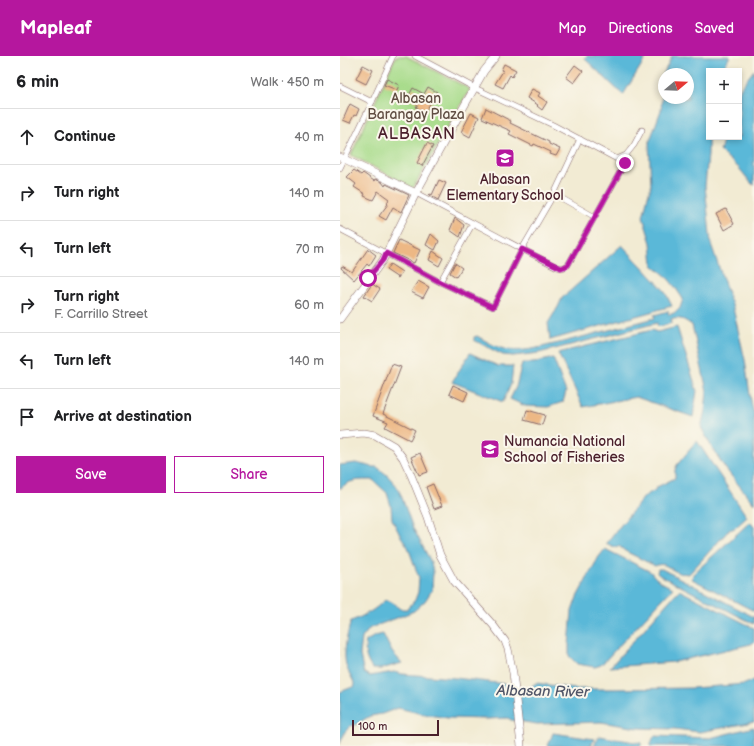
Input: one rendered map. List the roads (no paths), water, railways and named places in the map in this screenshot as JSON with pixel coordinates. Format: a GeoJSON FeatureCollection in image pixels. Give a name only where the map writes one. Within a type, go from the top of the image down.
{"type":"FeatureCollection","features":[{"type":"Feature","properties":{"kind":"street"},"geometry":{"type":"LineString","coordinates":[[340,168],[342,158],[372,102],[393,56]]}},
{"type":"Feature","properties":{"kind":"street"},"geometry":{"type":"LineString","coordinates":[[415,56],[475,88],[580,139],[617,159],[626,155],[634,145],[642,130]]}},
{"type":"Feature","properties":{"kind":"street"},"geometry":{"type":"LineString","coordinates":[[340,319],[383,260],[444,140],[484,71],[496,56]]}},
{"type":"Feature","properties":{"kind":"street"},"geometry":{"type":"LineString","coordinates":[[340,86],[372,102]]}},
{"type":"Feature","properties":{"kind":"street"},"geometry":{"type":"LineString","coordinates":[[340,229],[440,282],[493,307],[522,249],[554,194],[580,139]]}},
{"type":"Feature","properties":{"kind":"street"},"geometry":{"type":"LineString","coordinates":[[342,158],[416,193],[561,268],[568,265],[625,163],[627,158],[626,155]]}},
{"type":"Feature","properties":{"kind":"street"},"geometry":{"type":"LineString","coordinates":[[554,194],[595,217]]}},
{"type":"Feature","properties":{"kind":"street"},"geometry":{"type":"LineString","coordinates":[[440,282],[473,223]]}},
{"type":"Feature","properties":{"kind":"street"},"geometry":{"type":"LineString","coordinates":[[340,435],[364,433],[374,435],[394,446],[403,458],[428,517],[440,555],[454,581],[493,625],[505,641],[511,661],[521,746]]}},
{"type":"Feature","properties":{"kind":"water"},"geometry":{"type":"Polygon","coordinates":[[[587,56],[647,56],[623,95],[585,59],[587,56]]]}},
{"type":"Feature","properties":{"kind":"water"},"geometry":{"type":"Polygon","coordinates":[[[672,56],[730,56],[724,68],[706,68],[706,140],[708,140],[705,186],[711,244],[733,308],[745,360],[754,416],[754,504],[725,468],[701,427],[705,411],[707,391],[692,325],[686,321],[682,319],[671,319],[672,323],[658,327],[657,323],[539,353],[513,356],[503,355],[474,340],[474,337],[477,336],[493,345],[506,349],[529,349],[559,343],[655,318],[654,315],[668,311],[669,315],[676,312],[680,308],[683,299],[666,276],[653,265],[651,243],[643,217],[651,186],[649,143],[661,110],[662,104],[694,104],[694,68],[666,68],[672,56]]]}},
{"type":"Feature","properties":{"kind":"water"},"geometry":{"type":"Polygon","coordinates":[[[754,70],[754,185],[739,168],[720,151],[723,140],[742,140],[742,86],[754,70]]]}},
{"type":"Feature","properties":{"kind":"water"},"geometry":{"type":"Polygon","coordinates":[[[622,245],[664,290],[672,306],[550,340],[548,323],[562,298],[622,245]]]}},
{"type":"Feature","properties":{"kind":"water"},"geometry":{"type":"Polygon","coordinates":[[[677,327],[697,391],[693,417],[636,397],[583,407],[558,353],[652,330],[657,332],[677,327]]]}},
{"type":"Feature","properties":{"kind":"water"},"geometry":{"type":"Polygon","coordinates":[[[470,353],[498,366],[513,366],[511,384],[503,402],[452,382],[470,353]]]}},
{"type":"Feature","properties":{"kind":"water"},"geometry":{"type":"Polygon","coordinates":[[[553,358],[566,392],[563,402],[548,407],[525,406],[510,399],[516,387],[522,363],[534,363],[553,358]]]}},
{"type":"Feature","properties":{"kind":"water"},"geometry":{"type":"Polygon","coordinates":[[[697,441],[747,517],[735,528],[729,530],[689,574],[679,573],[662,564],[655,566],[625,551],[619,546],[614,547],[606,543],[645,496],[657,487],[675,478],[675,470],[677,465],[697,441]]]}},
{"type":"Feature","properties":{"kind":"water","name":"Albasan River"},"geometry":{"type":"Polygon","coordinates":[[[356,463],[377,467],[396,485],[413,528],[431,562],[433,572],[432,590],[425,601],[414,611],[370,628],[362,638],[360,655],[364,673],[370,676],[394,672],[505,684],[511,693],[523,693],[536,683],[575,689],[693,688],[745,684],[754,680],[754,722],[700,732],[675,729],[638,728],[601,722],[537,724],[511,720],[508,718],[448,718],[398,708],[382,714],[370,716],[355,725],[350,726],[345,732],[340,744],[340,692],[355,686],[345,660],[346,643],[351,621],[369,612],[385,600],[392,602],[400,609],[407,609],[415,600],[418,592],[419,578],[408,547],[392,519],[391,506],[387,493],[373,480],[359,480],[347,483],[340,489],[340,465],[356,463]]]}},
{"type":"Feature","properties":{"kind":"water"},"geometry":{"type":"Polygon","coordinates":[[[750,522],[754,527],[754,611],[692,579],[693,574],[750,522]]]}},
{"type":"Feature","properties":{"kind":"water"},"geometry":{"type":"Polygon","coordinates":[[[605,549],[651,572],[660,582],[673,588],[601,665],[595,667],[577,664],[569,656],[569,645],[572,611],[577,597],[598,558],[605,549]]]}},
{"type":"Feature","properties":{"kind":"water"},"geometry":{"type":"Polygon","coordinates":[[[658,569],[662,569],[754,617],[754,624],[659,575],[657,573],[658,569]]]}},
{"type":"Feature","properties":{"kind":"water"},"geometry":{"type":"Polygon","coordinates":[[[679,590],[754,628],[754,642],[751,644],[674,662],[610,667],[679,590]]]}},
{"type":"Feature","properties":{"kind":"water"},"geometry":{"type":"Polygon","coordinates":[[[383,634],[392,652],[402,663],[381,669],[373,669],[366,656],[366,641],[383,634]]]}},
{"type":"Feature","properties":{"kind":"water"},"geometry":{"type":"Polygon","coordinates":[[[754,727],[754,746],[650,746],[654,736],[710,738],[754,727]]]}},
{"type":"Feature","properties":{"kind":"water"},"geometry":{"type":"Polygon","coordinates":[[[553,733],[594,739],[591,746],[548,746],[553,733]]]}},
{"type":"Feature","properties":{"kind":"water"},"geometry":{"type":"Polygon","coordinates":[[[599,736],[641,743],[641,746],[594,746],[599,736]]]}},
{"type":"Feature","properties":{"kind":"place","name":"Albasan Elementary School"},"geometry":{"type":"Point","coordinates":[505,158]}},
{"type":"Feature","properties":{"kind":"place","name":"Numancia National School of Fisheries"},"geometry":{"type":"Point","coordinates":[490,449]}},
{"type":"Feature","properties":{"kind":"district","name":"ALBASAN"},"geometry":{"type":"Point","coordinates":[417,133]}},
{"type":"Feature","properties":{"kind":"park label","name":"Albasan Barangay Plaza"},"geometry":{"type":"Point","coordinates":[416,106]}}]}
